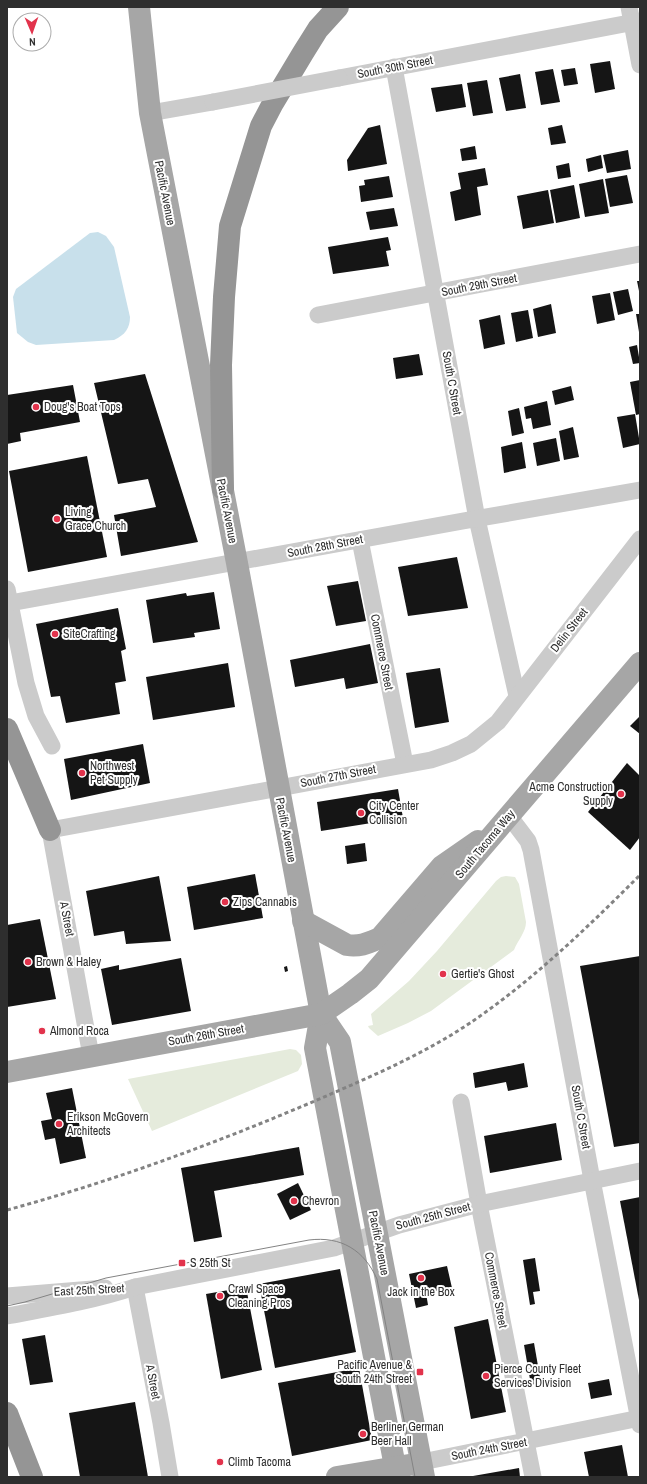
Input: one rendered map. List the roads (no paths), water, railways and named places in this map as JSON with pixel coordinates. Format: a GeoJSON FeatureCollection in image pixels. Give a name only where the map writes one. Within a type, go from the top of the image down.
{"type":"FeatureCollection","features":[{"type":"Feature","properties":{"kind":"highway"},"geometry":{"type":"LineString","coordinates":[[222,489],[221,365],[224,297],[230,226],[261,126],[302,53],[318,29],[338,7]]}},
{"type":"Feature","properties":{"kind":"highway"},"geometry":{"type":"LineString","coordinates":[[7,729],[50,830]]}},
{"type":"Feature","properties":{"kind":"highway"},"geometry":{"type":"LineString","coordinates":[[7,1413],[32,1477]]}},
{"type":"Feature","properties":{"kind":"main road","name":"Pacific Avenue"},"geometry":{"type":"LineString","coordinates":[[139,7],[150,113],[237,563],[321,1014],[314,1048],[396,1472]]}},
{"type":"Feature","properties":{"kind":"main road","name":"South Tacoma Way"},"geometry":{"type":"LineString","coordinates":[[321,1014],[369,979],[640,663]]}},
{"type":"Feature","properties":{"kind":"main road"},"geometry":{"type":"LineString","coordinates":[[304,921],[347,945],[366,945],[380,938],[442,866],[505,820]]}},
{"type":"Feature","properties":{"kind":"main road","name":"Pacific Avenue"},"geometry":{"type":"LineString","coordinates":[[321,1014],[340,1042],[423,1470]]}},
{"type":"Feature","properties":{"kind":"main road","name":"South 26th Street"},"geometry":{"type":"LineString","coordinates":[[7,1072],[321,1014]]}},
{"type":"Feature","properties":{"kind":"main road","name":"South 24th Street"},"geometry":{"type":"LineString","coordinates":[[337,1477],[423,1470]]}},
{"type":"Feature","properties":{"kind":"street"},"geometry":{"type":"LineString","coordinates":[[634,17],[640,65]]}},
{"type":"Feature","properties":{"kind":"street","name":"South 30th Street"},"geometry":{"type":"LineString","coordinates":[[150,113],[394,68],[634,17]]}},
{"type":"Feature","properties":{"kind":"street","name":"South C Street"},"geometry":{"type":"LineString","coordinates":[[394,68],[477,518],[517,696]]}},
{"type":"Feature","properties":{"kind":"street","name":"South 29th Street"},"geometry":{"type":"LineString","coordinates":[[318,315],[640,254]]}},
{"type":"Feature","properties":{"kind":"street","name":"South 28th Street"},"geometry":{"type":"LineString","coordinates":[[8,596],[237,563],[477,518],[640,490]]}},
{"type":"Feature","properties":{"kind":"street","name":"Delin Street"},"geometry":{"type":"LineString","coordinates":[[498,722],[640,539]]}},
{"type":"Feature","properties":{"kind":"street","name":"Commerce Street"},"geometry":{"type":"LineString","coordinates":[[360,540],[405,764]]}},
{"type":"Feature","properties":{"kind":"street"},"geometry":{"type":"LineString","coordinates":[[8,596],[26,683],[36,716],[52,746]]}},
{"type":"Feature","properties":{"kind":"street","name":"South 27th Street"},"geometry":{"type":"LineString","coordinates":[[50,830],[431,760],[452,753],[471,744],[498,722]]}},
{"type":"Feature","properties":{"kind":"street","name":"South C Street"},"geometry":{"type":"LineString","coordinates":[[505,820],[528,841],[532,850],[592,1180],[640,1421]]}},
{"type":"Feature","properties":{"kind":"street","name":"A Street"},"geometry":{"type":"LineString","coordinates":[[50,830],[91,1056]]}},
{"type":"Feature","properties":{"kind":"street","name":"Commerce Street"},"geometry":{"type":"LineString","coordinates":[[461,1102],[479,1204],[533,1477]]}},
{"type":"Feature","properties":{"kind":"street","name":"South 25th Street"},"geometry":{"type":"LineString","coordinates":[[135,1287],[334,1248],[412,1221],[479,1204],[640,1171]]}},
{"type":"Feature","properties":{"kind":"street","name":"East 25th Street"},"geometry":{"type":"LineString","coordinates":[[7,1296],[108,1287],[135,1287]]}},
{"type":"Feature","properties":{"kind":"street","name":"A Street"},"geometry":{"type":"LineString","coordinates":[[135,1287],[170,1477]]}},
{"type":"Feature","properties":{"kind":"street","name":"East 25th Street"},"geometry":{"type":"LineString","coordinates":[[7,1316],[84,1302],[110,1296],[135,1287]]}},
{"type":"Feature","properties":{"kind":"street","name":"South 24th Street"},"geometry":{"type":"LineString","coordinates":[[423,1470],[526,1441],[640,1421]]}},
{"type":"Feature","properties":{"kind":"water"},"geometry":{"type":"Polygon","coordinates":[[[98,232],[106,236],[114,247],[130,317],[129,325],[126,331],[114,340],[36,345],[28,342],[17,333],[13,297],[16,289],[90,233],[98,232]]]}},
{"type":"Feature","properties":{"kind":"tram line"},"geometry":{"type":"LineString","coordinates":[[7,1306],[106,1278],[309,1240],[321,1239],[341,1243],[358,1253],[372,1269],[377,1279],[415,1477]]}},
{"type":"Feature","properties":{"kind":"railway"},"geometry":{"type":"LineString","coordinates":[[7,1210],[122,1175],[198,1148],[310,1103],[412,1057],[470,1023],[515,990],[600,915],[640,875]]}},
{"type":"Feature","properties":{"kind":"place","name":"Doug's Boat Tops"},"geometry":{"type":"Point","coordinates":[36,407]}},
{"type":"Feature","properties":{"kind":"place","name":"Living Grace Church"},"geometry":{"type":"Point","coordinates":[57,519]}},
{"type":"Feature","properties":{"kind":"place","name":"SiteCrafting"},"geometry":{"type":"Point","coordinates":[55,634]}},
{"type":"Feature","properties":{"kind":"place","name":"Northwest Pet Supply"},"geometry":{"type":"Point","coordinates":[82,773]}},
{"type":"Feature","properties":{"kind":"place","name":"Acme Construction Supply"},"geometry":{"type":"Point","coordinates":[621,794]}},
{"type":"Feature","properties":{"kind":"place","name":"City Center Collision"},"geometry":{"type":"Point","coordinates":[361,813]}},
{"type":"Feature","properties":{"kind":"place","name":"Zips Cannabis"},"geometry":{"type":"Point","coordinates":[225,902]}},
{"type":"Feature","properties":{"kind":"place","name":"Brown & Haley"},"geometry":{"type":"Point","coordinates":[28,962]}},
{"type":"Feature","properties":{"kind":"place","name":"Gertie's Ghost"},"geometry":{"type":"Point","coordinates":[443,974]}},
{"type":"Feature","properties":{"kind":"place","name":"Almond Roca"},"geometry":{"type":"Point","coordinates":[42,1031]}},
{"type":"Feature","properties":{"kind":"place","name":"Erikson McGovern Architects"},"geometry":{"type":"Point","coordinates":[59,1124]}},
{"type":"Feature","properties":{"kind":"place","name":"Chevron"},"geometry":{"type":"Point","coordinates":[294,1201]}},
{"type":"Feature","properties":{"kind":"place","name":"S 25th St"},"geometry":{"type":"Point","coordinates":[182,1263]}},
{"type":"Feature","properties":{"kind":"place","name":"Jack in the Box"},"geometry":{"type":"Point","coordinates":[421,1278]}},
{"type":"Feature","properties":{"kind":"place","name":"Crawl Space Cleaning Pros"},"geometry":{"type":"Point","coordinates":[220,1296]}},
{"type":"Feature","properties":{"kind":"place","name":"Pacific Avenue & South 24th Street"},"geometry":{"type":"Point","coordinates":[420,1372]}},
{"type":"Feature","properties":{"kind":"place","name":"Pierce County Fleet Services Division"},"geometry":{"type":"Point","coordinates":[486,1376]}},
{"type":"Feature","properties":{"kind":"place","name":"Berliner German Beer Hall"},"geometry":{"type":"Point","coordinates":[363,1434]}},
{"type":"Feature","properties":{"kind":"place","name":"Climb Tacoma"},"geometry":{"type":"Point","coordinates":[220,1462]}}]}
